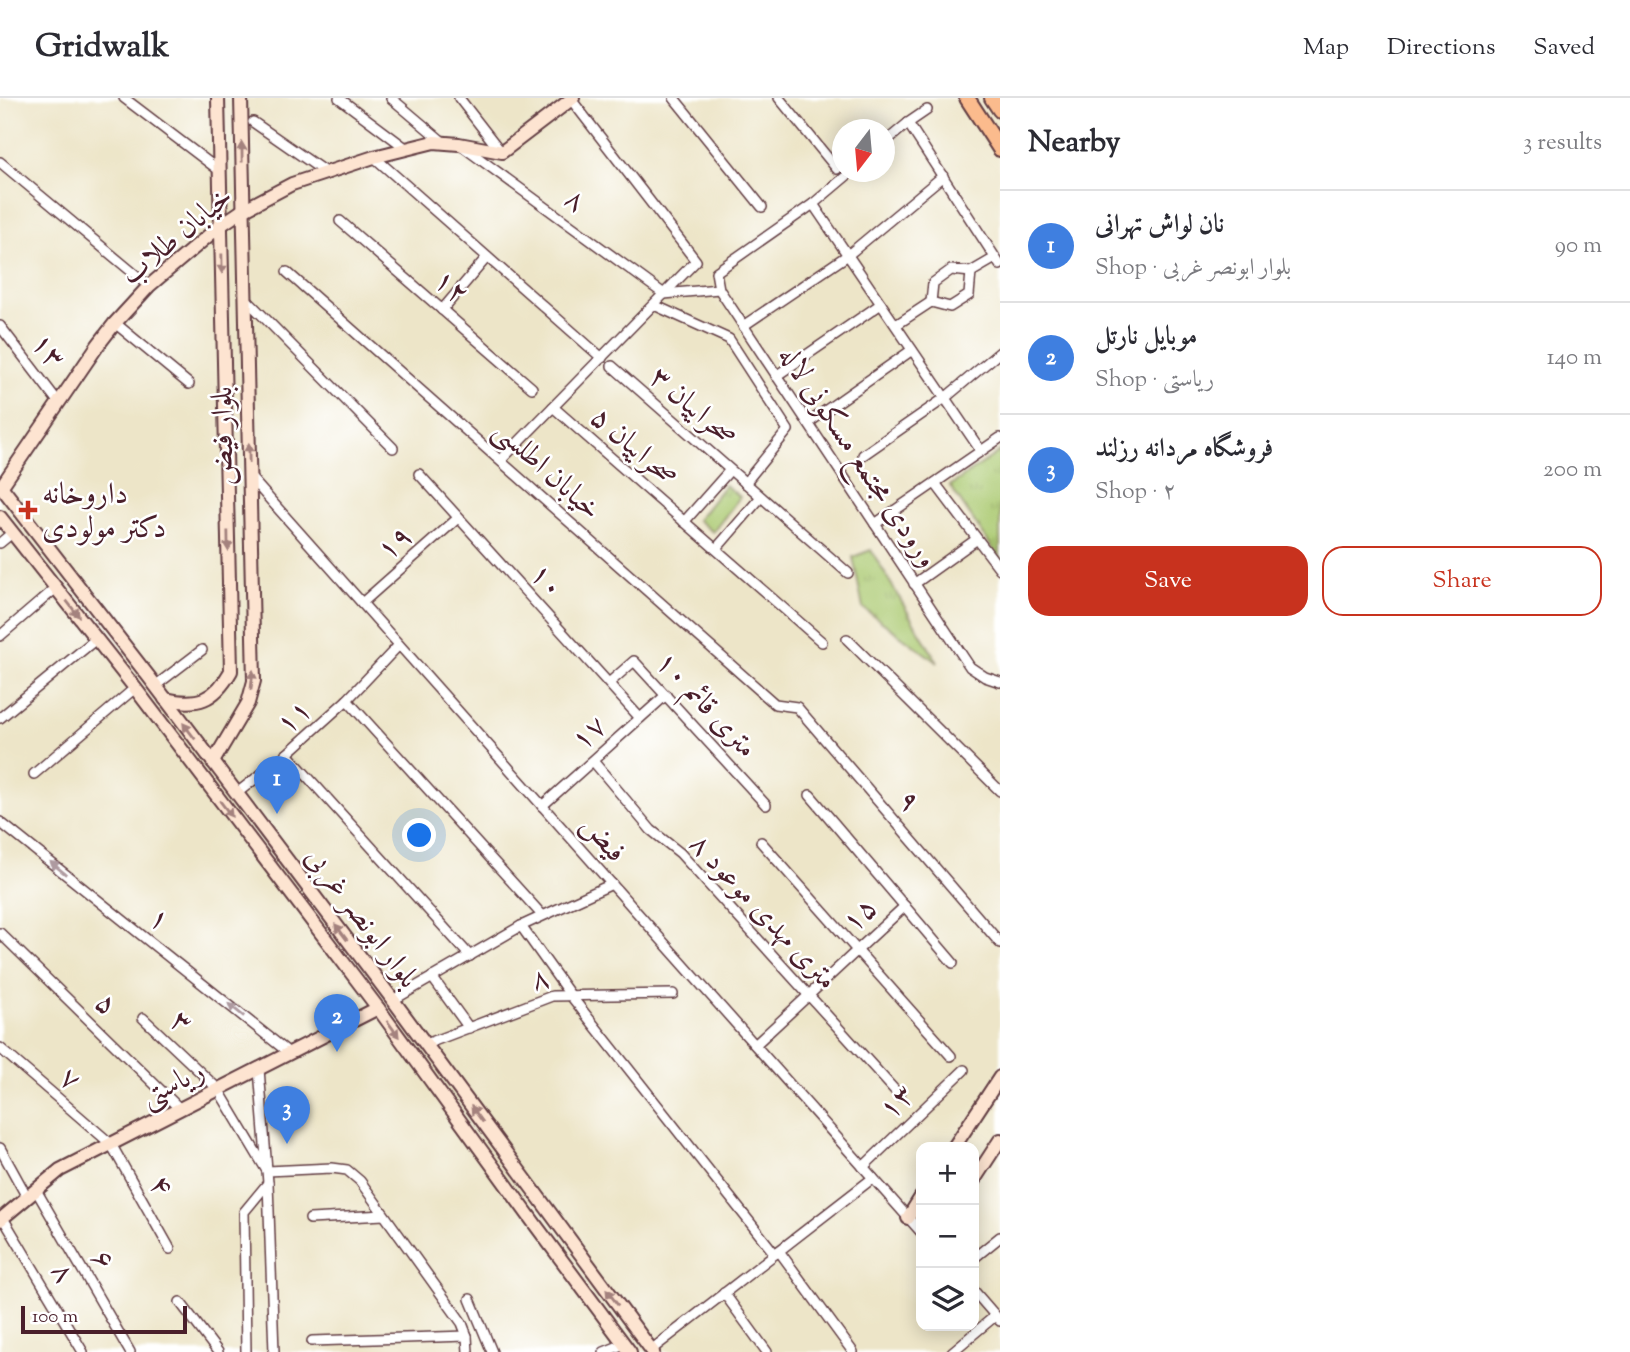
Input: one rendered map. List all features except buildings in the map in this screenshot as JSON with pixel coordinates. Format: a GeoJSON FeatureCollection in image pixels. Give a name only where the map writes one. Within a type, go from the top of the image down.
{"type":"FeatureCollection","features":[{"type":"Feature","properties":{"kind":"main road"},"geometry":{"type":"LineString","coordinates":[[967,98],[1000,149]]}},
{"type":"Feature","properties":{"kind":"main road"},"geometry":{"type":"LineString","coordinates":[[992,98],[1000,110]]}},
{"type":"Feature","properties":{"kind":"street"},"geometry":{"type":"LineString","coordinates":[[124,98],[220,171]]}},
{"type":"Feature","properties":{"kind":"street","name":"بلوار فیض"},"geometry":{"type":"LineString","coordinates":[[165,699],[184,703],[205,699],[222,687],[231,671],[218,98]]}},
{"type":"Feature","properties":{"kind":"street","name":"بلوار فیض"},"geometry":{"type":"LineString","coordinates":[[213,762],[248,703],[254,681],[241,98]]}},
{"type":"Feature","properties":{"kind":"street"},"geometry":{"type":"LineString","coordinates":[[339,98],[407,149]]}},
{"type":"Feature","properties":{"kind":"street"},"geometry":{"type":"LineString","coordinates":[[391,98],[444,143]]}},
{"type":"Feature","properties":{"kind":"street"},"geometry":{"type":"LineString","coordinates":[[459,98],[502,152],[571,98],[696,261],[501,460]]}},
{"type":"Feature","properties":{"kind":"street"},"geometry":{"type":"LineString","coordinates":[[674,98],[762,207]]}},
{"type":"Feature","properties":{"kind":"street"},"geometry":{"type":"LineString","coordinates":[[779,98],[832,163]]}},
{"type":"Feature","properties":{"kind":"street"},"geometry":{"type":"LineString","coordinates":[[895,134],[927,110]]}},
{"type":"Feature","properties":{"kind":"street"},"geometry":{"type":"LineString","coordinates":[[253,122],[325,172]]}},
{"type":"Feature","properties":{"kind":"street"},"geometry":{"type":"LineString","coordinates":[[908,123],[997,262],[971,272],[951,270],[933,283],[931,302]]}},
{"type":"Feature","properties":{"kind":"street","name":"خیابان طلاب"},"geometry":{"type":"LineString","coordinates":[[1,486],[115,323],[149,286],[221,225],[243,210],[292,184],[325,172],[434,142],[502,152]]}},
{"type":"Feature","properties":{"kind":"street","name":"۸"},"geometry":{"type":"LineString","coordinates":[[459,144],[664,294]]}},
{"type":"Feature","properties":{"kind":"street"},"geometry":{"type":"LineString","coordinates":[[374,157],[602,358]]}},
{"type":"Feature","properties":{"kind":"street"},"geometry":{"type":"LineString","coordinates":[[0,162],[149,286]]}},
{"type":"Feature","properties":{"kind":"street"},"geometry":{"type":"LineString","coordinates":[[743,326],[848,255],[943,176]]}},
{"type":"Feature","properties":{"kind":"street"},"geometry":{"type":"LineString","coordinates":[[664,294],[719,289],[716,272],[813,204],[839,182]]}},
{"type":"Feature","properties":{"kind":"street"},"geometry":{"type":"LineString","coordinates":[[813,204],[981,451]]}},
{"type":"Feature","properties":{"kind":"street","name":"۱۲"},"geometry":{"type":"LineString","coordinates":[[340,221],[532,388]]}},
{"type":"Feature","properties":{"kind":"street"},"geometry":{"type":"LineString","coordinates":[[442,310],[487,257]]}},
{"type":"Feature","properties":{"kind":"street","name":"خيابان اطلسى"},"geometry":{"type":"LineString","coordinates":[[287,272],[775,704]]}},
{"type":"Feature","properties":{"kind":"street"},"geometry":{"type":"LineString","coordinates":[[896,325],[931,302],[950,307],[970,295],[971,272]]}},
{"type":"Feature","properties":{"kind":"street","name":"ورودی مجتمع مسکونی لاله"},"geometry":{"type":"LineString","coordinates":[[719,289],[970,667],[985,677],[1000,682]]}},
{"type":"Feature","properties":{"kind":"street"},"geometry":{"type":"LineString","coordinates":[[245,298],[393,448]]}},
{"type":"Feature","properties":{"kind":"street"},"geometry":{"type":"LineString","coordinates":[[776,376],[881,304]]}},
{"type":"Feature","properties":{"kind":"street"},"geometry":{"type":"LineString","coordinates":[[654,305],[729,339],[788,430],[745,483],[848,573]]}},
{"type":"Feature","properties":{"kind":"street"},"geometry":{"type":"LineString","coordinates":[[115,323],[189,384]]}},
{"type":"Feature","properties":{"kind":"street","name":"۱۳"},"geometry":{"type":"LineString","coordinates":[[0,326],[59,403]]}},
{"type":"Feature","properties":{"kind":"street"},"geometry":{"type":"LineString","coordinates":[[808,423],[912,350]]}},
{"type":"Feature","properties":{"kind":"street"},"geometry":{"type":"LineString","coordinates":[[863,454],[945,398],[1000,352]]}},
{"type":"Feature","properties":{"kind":"street","name":"صحراییان ۳"},"geometry":{"type":"LineString","coordinates":[[612,366],[745,483]]}},
{"type":"Feature","properties":{"kind":"street","name":"۵ صحراییان"},"geometry":{"type":"LineString","coordinates":[[553,407],[684,522]]}},
{"type":"Feature","properties":{"kind":"street"},"geometry":{"type":"LineString","coordinates":[[875,524],[1000,438]]}},
{"type":"Feature","properties":{"kind":"street"},"geometry":{"type":"LineString","coordinates":[[730,470],[684,522],[822,642]]}},
{"type":"Feature","properties":{"kind":"street","name":"۱۰"},"geometry":{"type":"LineString","coordinates":[[419,474],[640,718]]}},
{"type":"Feature","properties":{"kind":"street","name":"فیض"},"geometry":{"type":"LineString","coordinates":[[250,477],[916,1227]]}},
{"type":"Feature","properties":{"kind":"street"},"geometry":{"type":"LineString","coordinates":[[935,483],[1000,569]]}},
{"type":"Feature","properties":{"kind":"street","name":"بلوار ابونصر غربی"},"geometry":{"type":"LineString","coordinates":[[1,486],[393,1000],[652,1351]]}},
{"type":"Feature","properties":{"kind":"street"},"geometry":{"type":"LineString","coordinates":[[716,549],[761,497]]}},
{"type":"Feature","properties":{"kind":"street","name":"بلوار ابونصر غربی"},"geometry":{"type":"LineString","coordinates":[[0,517],[135,688],[378,1008],[627,1348]]}},
{"type":"Feature","properties":{"kind":"street","name":"۱۹"},"geometry":{"type":"LineString","coordinates":[[362,603],[458,518]]}},
{"type":"Feature","properties":{"kind":"street"},"geometry":{"type":"LineString","coordinates":[[0,543],[12,533]]}},
{"type":"Feature","properties":{"kind":"street"},"geometry":{"type":"LineString","coordinates":[[914,584],[977,539]]}},
{"type":"Feature","properties":{"kind":"street"},"geometry":{"type":"LineString","coordinates":[[229,578],[252,578]]}},
{"type":"Feature","properties":{"kind":"street"},"geometry":{"type":"LineString","coordinates":[[0,636],[56,588]]}},
{"type":"Feature","properties":{"kind":"street"},"geometry":{"type":"LineString","coordinates":[[0,718],[96,639]]}},
{"type":"Feature","properties":{"kind":"street"},"geometry":{"type":"LineString","coordinates":[[847,639],[1000,791]]}},
{"type":"Feature","properties":{"kind":"street"},"geometry":{"type":"LineString","coordinates":[[399,645],[347,700],[542,915]]}},
{"type":"Feature","properties":{"kind":"street"},"geometry":{"type":"LineString","coordinates":[[155,685],[202,650]]}},
{"type":"Feature","properties":{"kind":"street","name":"۱۰ متری قائم"},"geometry":{"type":"LineString","coordinates":[[608,683],[634,661],[766,805]]}},
{"type":"Feature","properties":{"kind":"street"},"geometry":{"type":"LineString","coordinates":[[34,774],[135,688]]}},
{"type":"Feature","properties":{"kind":"street","name":"۱۷"},"geometry":{"type":"LineString","coordinates":[[542,806],[666,695]]}},
{"type":"Feature","properties":{"kind":"street","name":"۱۱"},"geometry":{"type":"LineString","coordinates":[[236,793],[287,754],[347,700]]}},
{"type":"Feature","properties":{"kind":"street","name":"۹"},"geometry":{"type":"LineString","coordinates":[[775,704],[797,707],[1000,943]]}},
{"type":"Feature","properties":{"kind":"street"},"geometry":{"type":"LineString","coordinates":[[287,754],[470,956]]}},
{"type":"Feature","properties":{"kind":"street","name":"۸ متری مهدی موعود"},"geometry":{"type":"LineString","coordinates":[[593,761],[651,830],[680,853],[900,1096]]}},
{"type":"Feature","properties":{"kind":"street"},"geometry":{"type":"LineString","coordinates":[[810,795],[953,963]]}},
{"type":"Feature","properties":{"kind":"street","name":"۱"},"geometry":{"type":"LineString","coordinates":[[0,822],[289,1053]]}},
{"type":"Feature","properties":{"kind":"street"},"geometry":{"type":"LineString","coordinates":[[761,842],[951,1056]]}},
{"type":"Feature","properties":{"kind":"street"},"geometry":{"type":"LineString","coordinates":[[393,1000],[521,926],[612,884]]}},
{"type":"Feature","properties":{"kind":"street","name":"۱۵"},"geometry":{"type":"LineString","coordinates":[[755,1045],[905,906]]}},
{"type":"Feature","properties":{"kind":"street"},"geometry":{"type":"LineString","coordinates":[[521,926],[571,996],[777,1252],[853,1352]]}},
{"type":"Feature","properties":{"kind":"street","name":"۵"},"geometry":{"type":"LineString","coordinates":[[0,933],[180,1109]]}},
{"type":"Feature","properties":{"kind":"street"},"geometry":{"type":"LineString","coordinates":[[432,977],[469,1028]]}},
{"type":"Feature","properties":{"kind":"street","name":"۸"},"geometry":{"type":"LineString","coordinates":[[426,1044],[552,996],[673,993]]}},
{"type":"Feature","properties":{"kind":"street","name":"ریاستی"},"geometry":{"type":"LineString","coordinates":[[1,1219],[60,1170],[378,1008]]}},
{"type":"Feature","properties":{"kind":"street","name":"۳"},"geometry":{"type":"LineString","coordinates":[[143,1018],[218,1090],[267,1171]]}},
{"type":"Feature","properties":{"kind":"street","name":"۷"},"geometry":{"type":"LineString","coordinates":[[0,1048],[111,1144]]}},
{"type":"Feature","properties":{"kind":"street"},"geometry":{"type":"LineString","coordinates":[[259,1069],[268,1183],[274,1352]]}},
{"type":"Feature","properties":{"kind":"street","name":"۱۳"},"geometry":{"type":"LineString","coordinates":[[863,1167],[964,1070]]}},
{"type":"Feature","properties":{"kind":"street"},"geometry":{"type":"LineString","coordinates":[[957,1142],[1000,1077]]}},
{"type":"Feature","properties":{"kind":"street"},"geometry":{"type":"LineString","coordinates":[[979,1172],[1000,1140]]}},
{"type":"Feature","properties":{"kind":"street","name":"۴"},"geometry":{"type":"LineString","coordinates":[[111,1144],[170,1249]]}},
{"type":"Feature","properties":{"kind":"street"},"geometry":{"type":"LineString","coordinates":[[0,1148],[32,1194]]}},
{"type":"Feature","properties":{"kind":"street"},"geometry":{"type":"LineString","coordinates":[[267,1171],[332,1168],[347,1171],[360,1181],[462,1323],[467,1336],[468,1352]]}},
{"type":"Feature","properties":{"kind":"street"},"geometry":{"type":"LineString","coordinates":[[652,1351],[873,1178]]}},
{"type":"Feature","properties":{"kind":"street"},"geometry":{"type":"LineString","coordinates":[[246,1352],[244,1212],[268,1183]]}},
{"type":"Feature","properties":{"kind":"street","name":"۶"},"geometry":{"type":"LineString","coordinates":[[32,1194],[130,1352]]}},
{"type":"Feature","properties":{"kind":"street"},"geometry":{"type":"LineString","coordinates":[[908,1218],[916,1205]]}},
{"type":"Feature","properties":{"kind":"street"},"geometry":{"type":"LineString","coordinates":[[310,1219],[384,1215]]}},
{"type":"Feature","properties":{"kind":"street"},"geometry":{"type":"LineString","coordinates":[[537,1227],[552,1216]]}},
{"type":"Feature","properties":{"kind":"street","name":"۸"},"geometry":{"type":"LineString","coordinates":[[1,1219],[83,1352]]}},
{"type":"Feature","properties":{"kind":"street"},"geometry":{"type":"LineString","coordinates":[[979,1254],[1000,1237]]}},
{"type":"Feature","properties":{"kind":"street"},"geometry":{"type":"LineString","coordinates":[[724,1293],[768,1352]]}},
{"type":"Feature","properties":{"kind":"street"},"geometry":{"type":"LineString","coordinates":[[952,1352],[997,1319],[979,1298]]}},
{"type":"Feature","properties":{"kind":"street"},"geometry":{"type":"LineString","coordinates":[[470,1299],[492,1352]]}},
{"type":"Feature","properties":{"kind":"street"},"geometry":{"type":"LineString","coordinates":[[180,1302],[218,1352]]}},
{"type":"Feature","properties":{"kind":"street"},"geometry":{"type":"LineString","coordinates":[[312,1341],[467,1336]]}},
{"type":"Feature","properties":{"kind":"street"},"geometry":{"type":"LineString","coordinates":[[604,1352],[627,1348]]}},
{"type":"Feature","properties":{"kind":"green space"},"geometry":{"type":"Polygon","coordinates":[[[1000,451],[1000,559],[950,486],[1000,451]]]}},
{"type":"Feature","properties":{"kind":"green space"},"geometry":{"type":"Polygon","coordinates":[[[725,485],[740,497],[713,532],[697,520],[725,485]]]}},
{"type":"Feature","properties":{"kind":"green space"},"geometry":{"type":"Polygon","coordinates":[[[871,550],[938,663],[863,608],[853,557],[871,550]]]}},
{"type":"Feature","properties":{"kind":"place","name":"داروخانه دکتر مولودی"},"geometry":{"type":"Point","coordinates":[28,510]}},
{"type":"Feature","properties":{"kind":"place","name":"نان لواش تهرانی"},"geometry":{"type":"Point","coordinates":[277,814]}},
{"type":"Feature","properties":{"kind":"place","name":"موبایل نارتل"},"geometry":{"type":"Point","coordinates":[337,1052]}},
{"type":"Feature","properties":{"kind":"place","name":"فروشگاه مردانه رزلند"},"geometry":{"type":"Point","coordinates":[287,1144]}}]}
